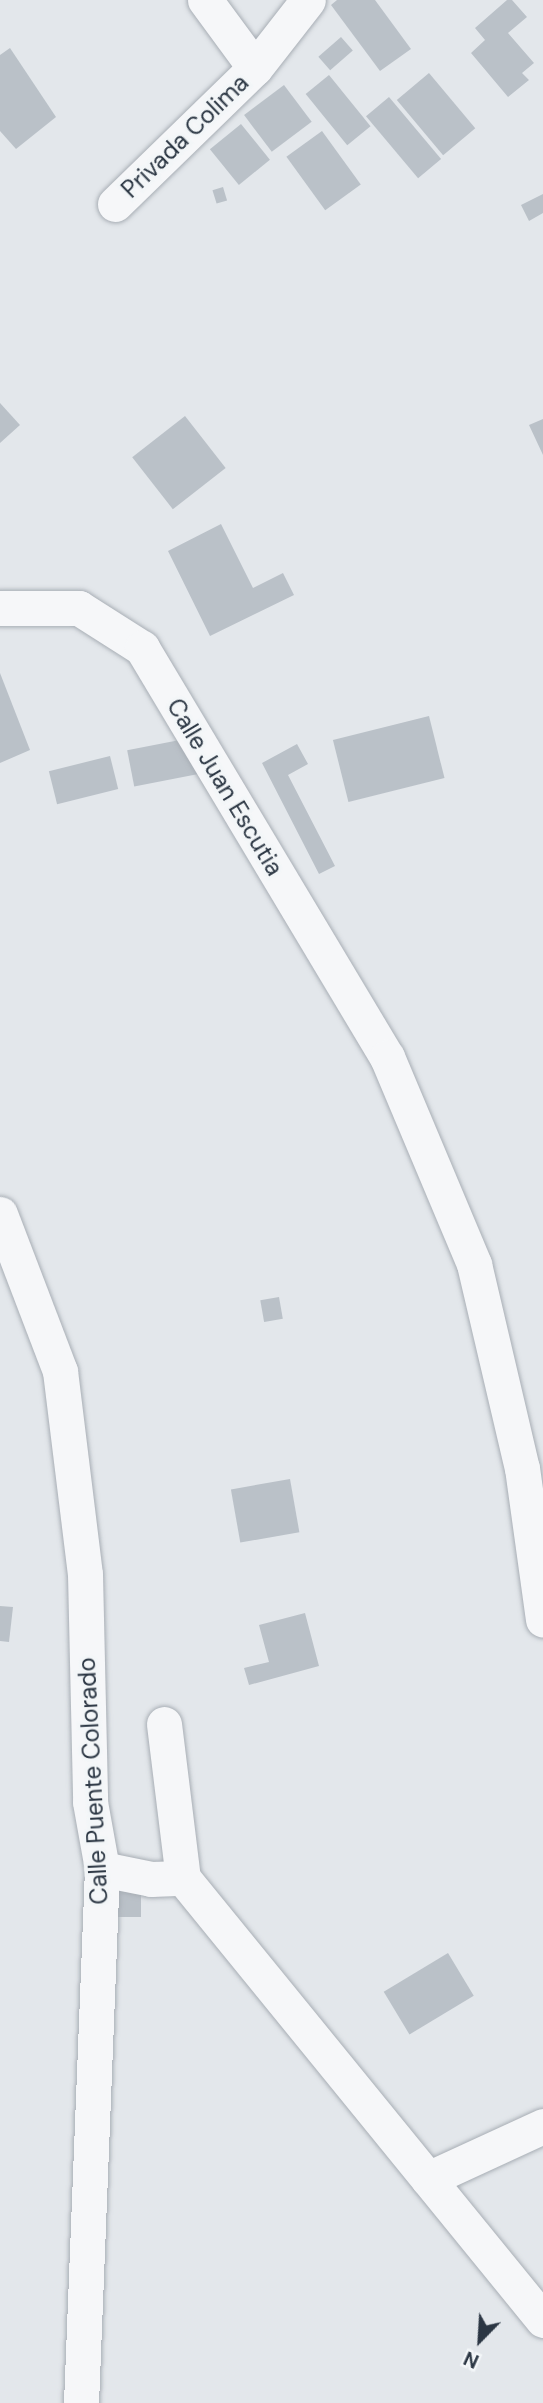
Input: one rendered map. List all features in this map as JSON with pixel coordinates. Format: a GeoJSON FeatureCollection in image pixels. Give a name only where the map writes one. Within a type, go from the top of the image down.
{"type":"FeatureCollection","features":[{"type":"Feature","properties":{"kind":"street"},"geometry":{"type":"LineString","coordinates":[[205,0],[255,68]]}},
{"type":"Feature","properties":{"kind":"street","name":"Privada Colima"},"geometry":{"type":"LineString","coordinates":[[115,204],[255,68],[308,0]]}},
{"type":"Feature","properties":{"kind":"street","name":"Calle Juan Escutia"},"geometry":{"type":"LineString","coordinates":[[0,608],[79,608],[142,648],[387,1057],[474,1264],[522,1468],[543,1620]]}},
{"type":"Feature","properties":{"kind":"street","name":"Calle Puente Colorado"},"geometry":{"type":"LineString","coordinates":[[0,1214],[60,1371],[85,1574],[90,1802],[102,1869],[81,2403]]}},
{"type":"Feature","properties":{"kind":"street"},"geometry":{"type":"LineString","coordinates":[[164,1724],[183,1878],[543,2320]]}},
{"type":"Feature","properties":{"kind":"street"},"geometry":{"type":"LineString","coordinates":[[102,1869],[151,1880],[183,1878]]}},
{"type":"Feature","properties":{"kind":"street"},"geometry":{"type":"LineString","coordinates":[[428,2179],[543,2126]]}},
{"type":"Feature","properties":{"kind":"building"},"geometry":{"type":"Polygon","coordinates":[[[337,0],[375,0],[411,49],[380,71],[331,5],[337,0]]]}},
{"type":"Feature","properties":{"kind":"building"},"geometry":{"type":"Polygon","coordinates":[[[507,0],[512,0],[527,17],[508,33],[534,63],[522,73],[529,80],[508,97],[471,53],[485,40],[475,28],[507,0]]]}},
{"type":"Feature","properties":{"kind":"building"},"geometry":{"type":"Polygon","coordinates":[[[341,37],[353,51],[330,70],[318,57],[341,37]]]}},
{"type":"Feature","properties":{"kind":"building"},"geometry":{"type":"Polygon","coordinates":[[[10,48],[56,117],[16,149],[0,131],[0,55],[10,48]]]}},
{"type":"Feature","properties":{"kind":"building"},"geometry":{"type":"Polygon","coordinates":[[[429,73],[475,128],[443,155],[397,100],[429,73]]]}},
{"type":"Feature","properties":{"kind":"building"},"geometry":{"type":"Polygon","coordinates":[[[329,75],[371,126],[347,145],[306,94],[329,75]]]}},
{"type":"Feature","properties":{"kind":"building"},"geometry":{"type":"Polygon","coordinates":[[[284,85],[312,122],[272,152],[244,115],[284,85]]]}},
{"type":"Feature","properties":{"kind":"building"},"geometry":{"type":"Polygon","coordinates":[[[389,97],[441,159],[418,178],[366,116],[389,97]]]}},
{"type":"Feature","properties":{"kind":"building"},"geometry":{"type":"Polygon","coordinates":[[[241,124],[270,160],[239,185],[210,149],[241,124]]]}},
{"type":"Feature","properties":{"kind":"building"},"geometry":{"type":"Polygon","coordinates":[[[322,131],[361,184],[325,210],[286,157],[322,131]]]}},
{"type":"Feature","properties":{"kind":"building"},"geometry":{"type":"Polygon","coordinates":[[[223,187],[227,200],[217,204],[212,190],[223,187]]]}},
{"type":"Feature","properties":{"kind":"building"},"geometry":{"type":"Polygon","coordinates":[[[543,194],[543,213],[529,221],[521,205],[543,194]]]}},
{"type":"Feature","properties":{"kind":"building"},"geometry":{"type":"Polygon","coordinates":[[[0,403],[20,425],[0,443],[0,403]]]}},
{"type":"Feature","properties":{"kind":"building"},"geometry":{"type":"Polygon","coordinates":[[[185,416],[226,468],[173,509],[132,457],[185,416]]]}},
{"type":"Feature","properties":{"kind":"building"},"geometry":{"type":"Polygon","coordinates":[[[543,419],[543,455],[529,425],[543,419]]]}},
{"type":"Feature","properties":{"kind":"building"},"geometry":{"type":"Polygon","coordinates":[[[221,524],[253,588],[283,573],[294,595],[210,636],[168,551],[221,524]]]}},
{"type":"Feature","properties":{"kind":"building"},"geometry":{"type":"Polygon","coordinates":[[[0,673],[30,750],[0,763],[0,673]]]}},
{"type":"Feature","properties":{"kind":"building"},"geometry":{"type":"Polygon","coordinates":[[[429,716],[444,778],[348,802],[333,740],[429,716]]]}},
{"type":"Feature","properties":{"kind":"building"},"geometry":{"type":"Polygon","coordinates":[[[190,738],[197,774],[134,787],[127,750],[190,738]]]}},
{"type":"Feature","properties":{"kind":"building"},"geometry":{"type":"Polygon","coordinates":[[[297,744],[308,764],[288,775],[335,866],[319,874],[262,763],[297,744]]]}},
{"type":"Feature","properties":{"kind":"building"},"geometry":{"type":"Polygon","coordinates":[[[110,756],[118,789],[57,804],[49,771],[110,756]]]}},
{"type":"Feature","properties":{"kind":"building"},"geometry":{"type":"Polygon","coordinates":[[[279,1297],[283,1319],[264,1322],[260,1300],[279,1297]]]}},
{"type":"Feature","properties":{"kind":"building"},"geometry":{"type":"Polygon","coordinates":[[[290,1479],[299,1532],[240,1543],[231,1489],[290,1479]]]}},
{"type":"Feature","properties":{"kind":"building"},"geometry":{"type":"Polygon","coordinates":[[[0,1606],[13,1607],[9,1642],[0,1641],[0,1606]]]}},
{"type":"Feature","properties":{"kind":"building"},"geometry":{"type":"Polygon","coordinates":[[[305,1613],[319,1666],[249,1685],[244,1668],[269,1662],[259,1625],[305,1613]]]}},
{"type":"Feature","properties":{"kind":"building"},"geometry":{"type":"Polygon","coordinates":[[[115,1890],[141,1890],[141,1917],[115,1917],[115,1890]]]}},
{"type":"Feature","properties":{"kind":"building"},"geometry":{"type":"Polygon","coordinates":[[[448,1953],[474,1996],[409,2034],[384,1992],[448,1953]]]}}]}
